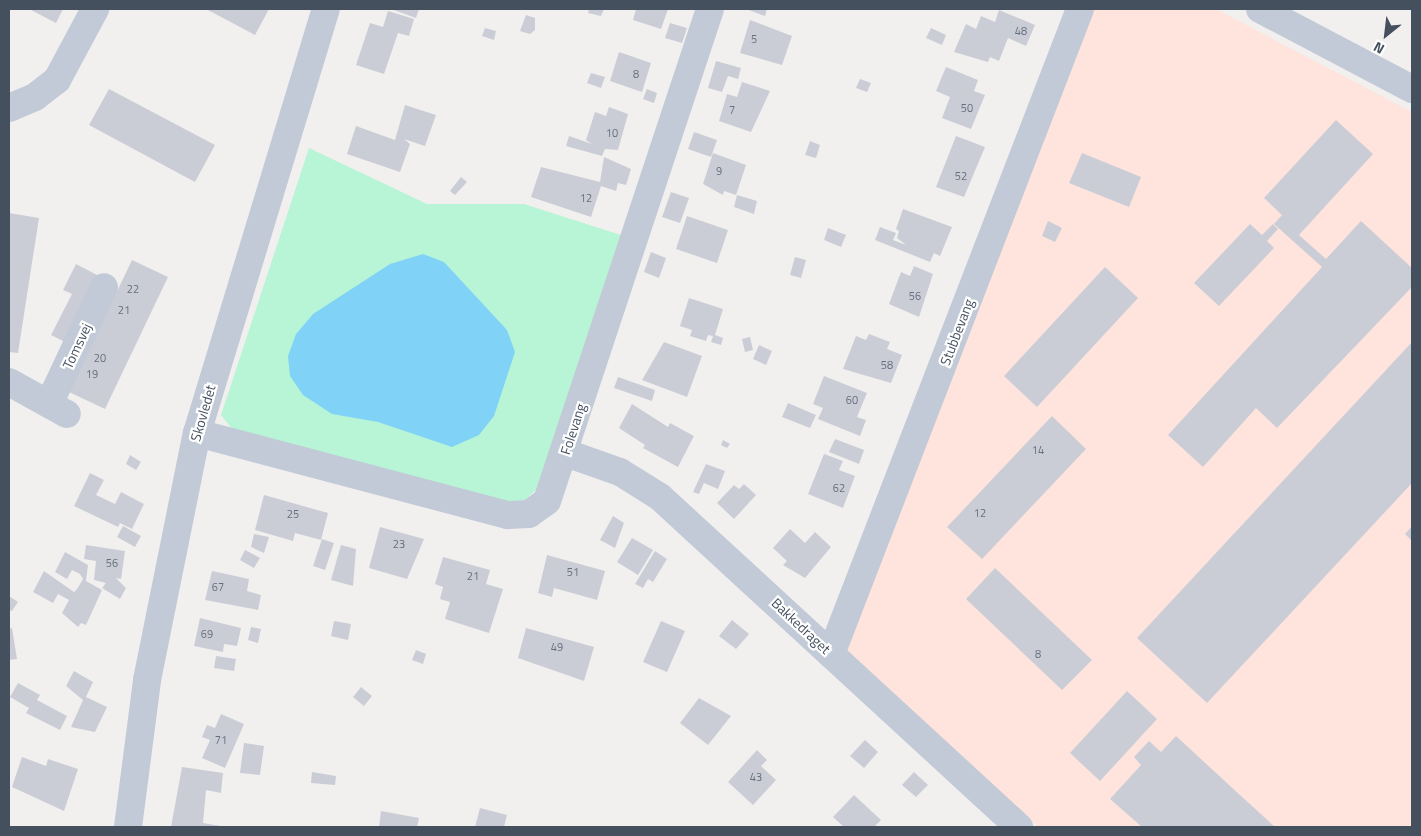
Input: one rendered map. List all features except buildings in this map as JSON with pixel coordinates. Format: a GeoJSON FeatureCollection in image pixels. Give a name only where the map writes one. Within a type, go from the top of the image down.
{"type":"FeatureCollection","features":[{"type":"Feature","properties":{"kind":"street"},"geometry":{"type":"LineString","coordinates":[[9,108],[35,97],[57,80],[95,9]]}},
{"type":"Feature","properties":{"kind":"street","name":"Skovledet"},"geometry":{"type":"LineString","coordinates":[[128,827],[147,680],[197,433],[326,9]]}},
{"type":"Feature","properties":{"kind":"street","name":"Folevang"},"geometry":{"type":"LineString","coordinates":[[197,433],[508,515],[529,514],[547,501],[566,453],[710,9]]}},
{"type":"Feature","properties":{"kind":"street","name":"Stubbevang"},"geometry":{"type":"LineString","coordinates":[[831,654],[1080,9]]}},
{"type":"Feature","properties":{"kind":"street"},"geometry":{"type":"LineString","coordinates":[[1260,9],[1412,89]]}},
{"type":"Feature","properties":{"kind":"street","name":"Tomsvej"},"geometry":{"type":"LineString","coordinates":[[9,382],[58,409],[104,287]]}},
{"type":"Feature","properties":{"kind":"street","name":"Bakkedraget"},"geometry":{"type":"LineString","coordinates":[[566,453],[620,472],[660,497],[1019,827]]}},
{"type":"Feature","properties":{"kind":"shaded area"},"geometry":{"type":"Polygon","coordinates":[[[1086,9],[1216,9],[1412,112],[1412,827],[1038,827],[845,649],[1086,9]]]}},
{"type":"Feature","properties":{"kind":"green space"},"geometry":{"type":"Polygon","coordinates":[[[309,148],[427,204],[524,204],[621,235],[539,487],[525,500],[506,503],[232,429],[221,415],[309,148]]]}},
{"type":"Feature","properties":{"kind":"water"},"geometry":{"type":"Polygon","coordinates":[[[423,254],[444,262],[507,330],[515,352],[494,416],[479,435],[452,447],[378,422],[332,414],[303,395],[290,376],[288,356],[296,334],[313,314],[390,264],[423,254]]]}}]}
